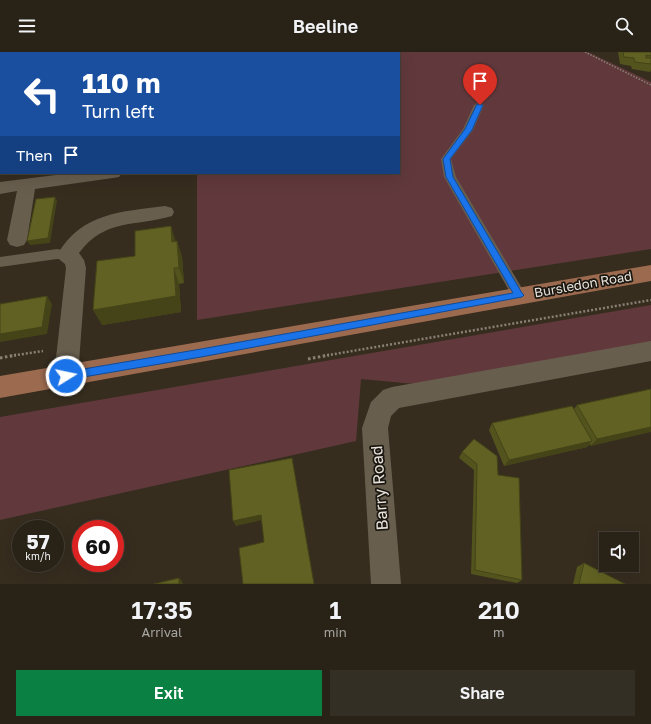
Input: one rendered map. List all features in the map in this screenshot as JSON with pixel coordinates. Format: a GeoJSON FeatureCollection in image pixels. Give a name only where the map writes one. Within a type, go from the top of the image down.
{"type":"FeatureCollection","features":[{"type":"Feature","properties":{"kind":"main road","name":"Bursledon Road"},"geometry":{"type":"LineString","coordinates":[[0,387],[651,273]]}},
{"type":"Feature","properties":{"kind":"street"},"geometry":{"type":"LineString","coordinates":[[0,188],[105,174]]}},
{"type":"Feature","properties":{"kind":"street"},"geometry":{"type":"LineString","coordinates":[[17,240],[27,184]]}},
{"type":"Feature","properties":{"kind":"street"},"geometry":{"type":"LineString","coordinates":[[66,376],[76,268],[74,260],[68,256],[78,241],[89,230],[103,223],[117,219],[165,212]]}},
{"type":"Feature","properties":{"kind":"street","name":"Barry Road"},"geometry":{"type":"LineString","coordinates":[[386,584],[375,428],[380,410],[392,398],[651,351]]}},
{"type":"Feature","properties":{"kind":"lane"},"geometry":{"type":"LineString","coordinates":[[480,105],[468,130],[446,159],[450,177],[519,295]]}},
{"type":"Feature","properties":{"kind":"lane"},"geometry":{"type":"LineString","coordinates":[[0,262],[57,254],[68,256]]}},
{"type":"Feature","properties":{"kind":"path"},"geometry":{"type":"LineString","coordinates":[[585,52],[651,85]]}},
{"type":"Feature","properties":{"kind":"path"},"geometry":{"type":"LineString","coordinates":[[490,328],[651,300]]}},
{"type":"Feature","properties":{"kind":"path"},"geometry":{"type":"LineString","coordinates":[[0,358],[69,346]]}},
{"type":"Feature","properties":{"kind":"shaded area"},"geometry":{"type":"Polygon","coordinates":[[[400,52],[588,52],[651,82],[651,249],[197,320],[197,174],[400,174],[400,52]]]}},
{"type":"Feature","properties":{"kind":"shaded area"},"geometry":{"type":"Polygon","coordinates":[[[651,305],[651,342],[415,384],[361,379],[356,441],[0,520],[0,417],[651,305]]]}},
{"type":"Feature","properties":{"kind":"building"},"geometry":{"type":"Polygon","coordinates":[[[623,52],[651,52],[651,56],[646,55],[646,58],[651,58],[651,64],[635,62],[634,58],[624,57],[623,52]]]}},
{"type":"Feature","properties":{"kind":"building"},"geometry":{"type":"Polygon","coordinates":[[[55,197],[48,238],[27,241],[36,199],[55,197]]]}},
{"type":"Feature","properties":{"kind":"building"},"geometry":{"type":"Polygon","coordinates":[[[171,226],[172,242],[177,241],[179,268],[174,268],[176,296],[93,310],[97,261],[135,256],[135,231],[171,226]]]}},
{"type":"Feature","properties":{"kind":"building"},"geometry":{"type":"Polygon","coordinates":[[[47,296],[42,327],[0,334],[0,304],[47,296]]]}},
{"type":"Feature","properties":{"kind":"building"},"geometry":{"type":"Polygon","coordinates":[[[651,389],[651,427],[597,439],[577,405],[651,389]]]}},
{"type":"Feature","properties":{"kind":"building"},"geometry":{"type":"Polygon","coordinates":[[[572,406],[592,441],[509,460],[492,423],[572,406]]]}},
{"type":"Feature","properties":{"kind":"building"},"geometry":{"type":"Polygon","coordinates":[[[474,439],[497,456],[498,475],[519,478],[522,580],[475,570],[477,464],[462,452],[474,439]]]}},
{"type":"Feature","properties":{"kind":"building"},"geometry":{"type":"Polygon","coordinates":[[[292,458],[314,584],[243,584],[239,548],[264,542],[261,515],[233,521],[229,470],[292,458]]]}},
{"type":"Feature","properties":{"kind":"building"},"geometry":{"type":"Polygon","coordinates":[[[584,563],[625,584],[579,584],[584,563]]]}},
{"type":"Feature","properties":{"kind":"building"},"geometry":{"type":"Polygon","coordinates":[[[179,578],[179,584],[154,584],[179,578]]]}},
{"type":"Feature","properties":{"kind":"route"},"geometry":{"type":"LineString","coordinates":[[66,376],[519,295],[450,177],[446,159],[468,130],[480,105]]}}]}
